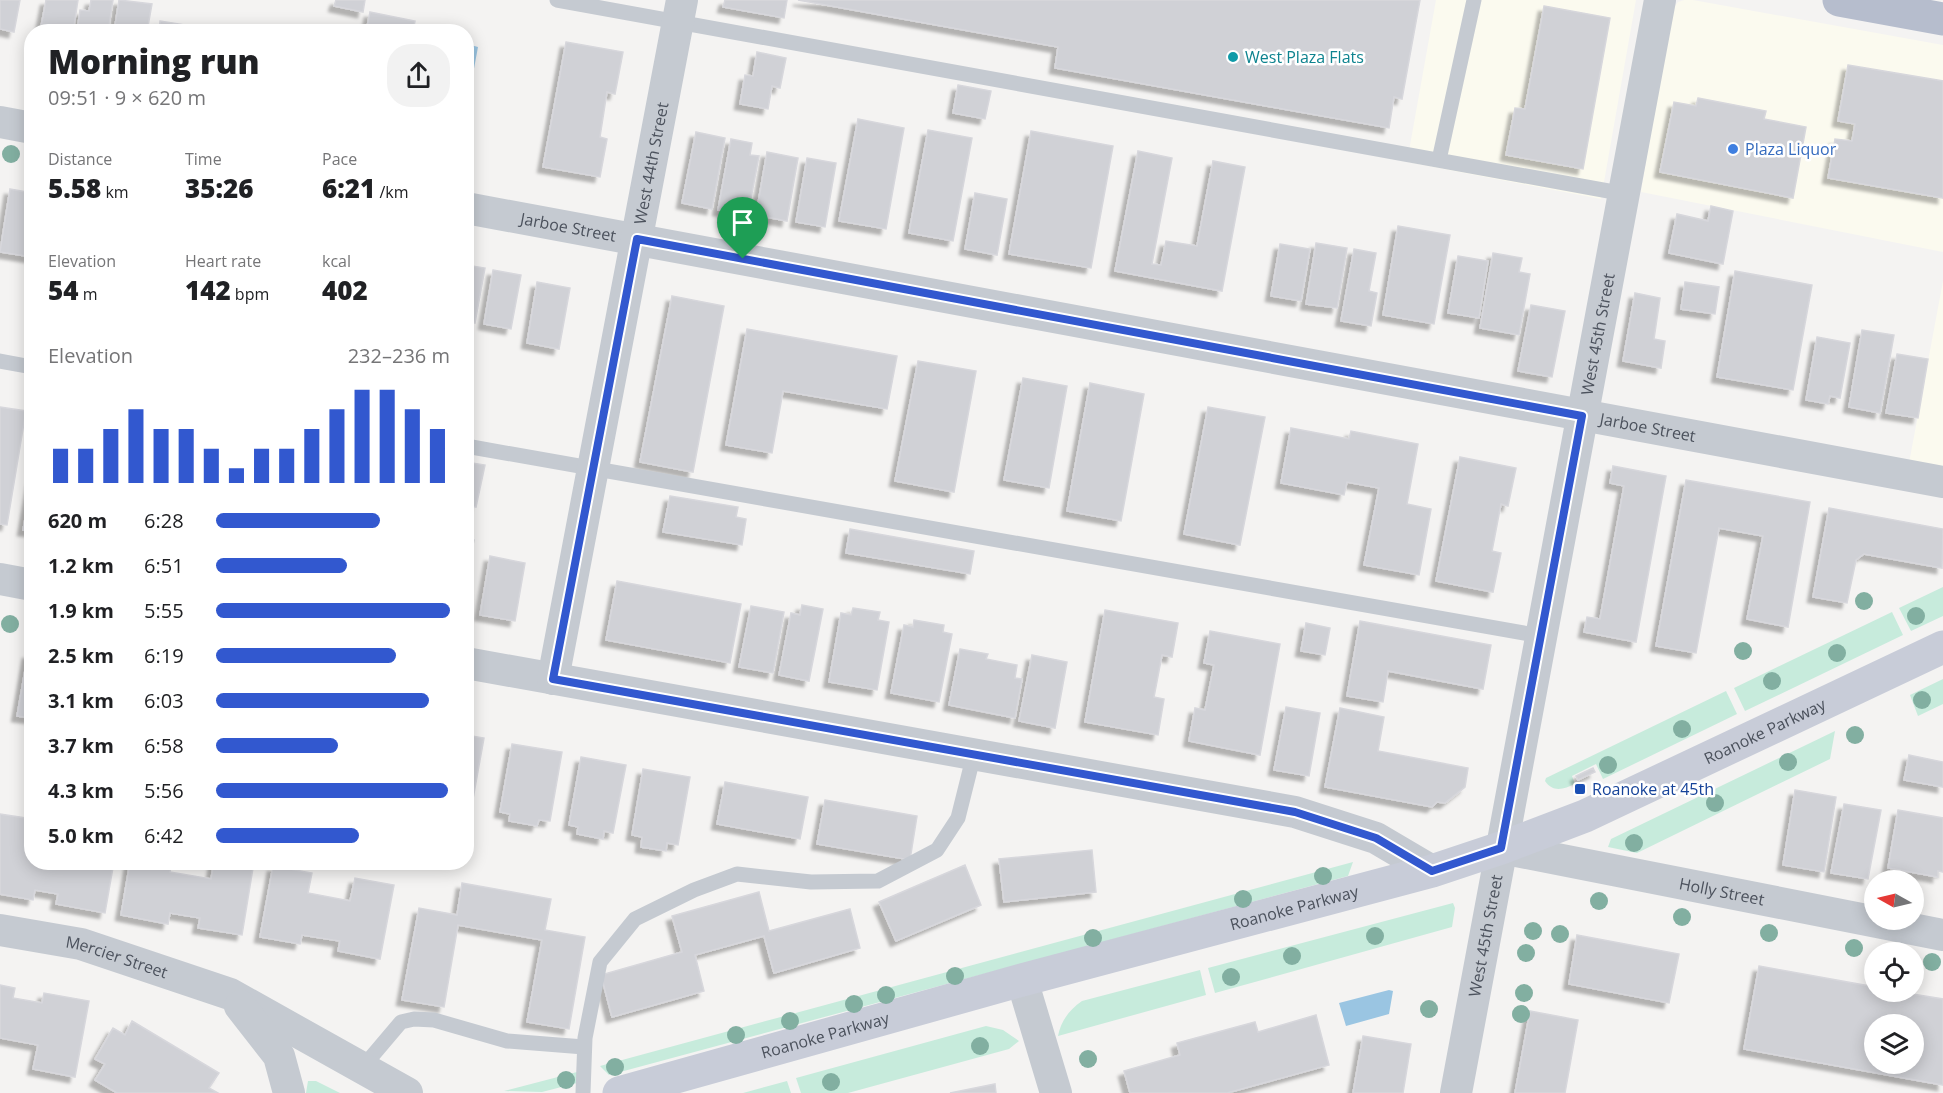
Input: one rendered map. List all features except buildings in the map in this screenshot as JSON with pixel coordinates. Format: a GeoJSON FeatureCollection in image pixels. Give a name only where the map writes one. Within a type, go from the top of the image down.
{"type":"FeatureCollection","features":[{"type":"Feature","properties":{"kind":"main road"},"geometry":{"type":"LineString","coordinates":[[1839,0],[1943,19]]}},
{"type":"Feature","properties":{"kind":"street","name":"West 45th Street"},"geometry":{"type":"LineString","coordinates":[[1455,1093],[1660,0]]}},
{"type":"Feature","properties":{"kind":"street","name":"West 44th Street"},"geometry":{"type":"LineString","coordinates":[[553,679],[680,11]]}},
{"type":"Feature","properties":{"kind":"street"},"geometry":{"type":"LineString","coordinates":[[0,122],[24,126]]}},
{"type":"Feature","properties":{"kind":"street","name":"Jarboe Street"},"geometry":{"type":"LineString","coordinates":[[474,209],[1943,482]]}},
{"type":"Feature","properties":{"kind":"street"},"geometry":{"type":"LineString","coordinates":[[0,579],[24,584]]}},
{"type":"Feature","properties":{"kind":"street","name":"Roanoke Parkway"},"geometry":{"type":"LineString","coordinates":[[619,1093],[1022,980],[1432,871],[1501,848],[1585,816],[1943,647]]}},
{"type":"Feature","properties":{"kind":"street"},"geometry":{"type":"LineString","coordinates":[[474,664],[1295,812],[1376,838],[1432,871]]}},
{"type":"Feature","properties":{"kind":"street","name":"Holly Street"},"geometry":{"type":"LineString","coordinates":[[1501,848],[1943,935]]}},
{"type":"Feature","properties":{"kind":"street","name":"Mercier Street"},"geometry":{"type":"LineString","coordinates":[[0,930],[81,944],[230,994],[407,1093]]}},
{"type":"Feature","properties":{"kind":"street"},"geometry":{"type":"LineString","coordinates":[[1022,980],[1056,1093]]}},
{"type":"Feature","properties":{"kind":"street"},"geometry":{"type":"LineString","coordinates":[[230,994],[279,1056],[289,1093]]}},
{"type":"Feature","properties":{"kind":"lane"},"geometry":{"type":"LineString","coordinates":[[556,0],[680,11],[1439,160],[1625,194]]}},
{"type":"Feature","properties":{"kind":"lane"},"geometry":{"type":"LineString","coordinates":[[1439,160],[1474,0]]}},
{"type":"Feature","properties":{"kind":"lane"},"geometry":{"type":"LineString","coordinates":[[0,361],[24,366]]}},
{"type":"Feature","properties":{"kind":"lane"},"geometry":{"type":"LineString","coordinates":[[474,448],[1541,636]]}},
{"type":"Feature","properties":{"kind":"lane"},"geometry":{"type":"LineString","coordinates":[[583,1093],[585,1038],[600,962],[635,919],[694,890],[737,874],[811,882],[878,882],[936,850],[958,818],[974,754]]}},
{"type":"Feature","properties":{"kind":"lane"},"geometry":{"type":"LineString","coordinates":[[362,1068],[401,1022],[414,1019],[434,1020],[507,1041],[584,1047]]}},
{"type":"Feature","properties":{"kind":"shaded area"},"geometry":{"type":"Polygon","coordinates":[[[1436,0],[1636,0],[1601,199],[1407,162],[1436,0]]]}},
{"type":"Feature","properties":{"kind":"shaded area"},"geometry":{"type":"Polygon","coordinates":[[[1684,0],[1943,45],[1943,252],[1641,192],[1671,11],[1678,2],[1684,0]]]}},
{"type":"Feature","properties":{"kind":"shaded area"},"geometry":{"type":"Polygon","coordinates":[[[1943,281],[1943,468],[1909,463],[1943,281]]]}},
{"type":"Feature","properties":{"kind":"green space"},"geometry":{"type":"Polygon","coordinates":[[[1943,587],[1943,616],[1911,631],[1899,608],[1943,587]]]}},
{"type":"Feature","properties":{"kind":"green space"},"geometry":{"type":"Polygon","coordinates":[[[1892,612],[1903,635],[1745,711],[1734,688],[1892,612]]]}},
{"type":"Feature","properties":{"kind":"green space"},"geometry":{"type":"Polygon","coordinates":[[[1943,679],[1943,704],[1918,716],[1910,695],[1943,679]]]}},
{"type":"Feature","properties":{"kind":"green space"},"geometry":{"type":"Polygon","coordinates":[[[1726,691],[1737,714],[1603,779],[1596,764],[1572,776],[1575,784],[1567,787],[1555,789],[1545,781],[1546,778],[1726,691]]]}},
{"type":"Feature","properties":{"kind":"green space"},"geometry":{"type":"Polygon","coordinates":[[[1835,731],[1830,759],[1637,853],[1608,847],[1611,839],[1835,731]]]}},
{"type":"Feature","properties":{"kind":"green space"},"geometry":{"type":"Polygon","coordinates":[[[1353,862],[1348,876],[609,1075],[600,1066],[1353,862]]]}},
{"type":"Feature","properties":{"kind":"green space"},"geometry":{"type":"Polygon","coordinates":[[[1453,903],[1455,908],[1452,927],[1215,993],[1208,968],[1453,903]]]}},
{"type":"Feature","properties":{"kind":"green space"},"geometry":{"type":"Polygon","coordinates":[[[1200,970],[1206,995],[1058,1036],[1066,1016],[1082,1001],[1200,970]]]}},
{"type":"Feature","properties":{"kind":"green space"},"geometry":{"type":"Polygon","coordinates":[[[986,1026],[1003,1030],[1019,1041],[1009,1049],[848,1093],[801,1093],[796,1078],[986,1026]]]}},
{"type":"Feature","properties":{"kind":"green space"},"geometry":{"type":"Polygon","coordinates":[[[577,1072],[577,1083],[542,1092],[504,1091],[577,1072]]]}},
{"type":"Feature","properties":{"kind":"green space"},"geometry":{"type":"Polygon","coordinates":[[[308,1081],[316,1081],[340,1093],[306,1093],[308,1081]]]}},
{"type":"Feature","properties":{"kind":"green space"},"geometry":{"type":"Polygon","coordinates":[[[787,1081],[791,1093],[743,1093],[787,1081]]]}},
{"type":"Feature","properties":{"kind":"water"},"geometry":{"type":"Polygon","coordinates":[[[474,46],[478,47],[474,69],[474,46]]]}},
{"type":"Feature","properties":{"kind":"water"},"geometry":{"type":"Polygon","coordinates":[[[1389,990],[1393,991],[1389,1014],[1346,1026],[1339,1003],[1389,990]]]}},
{"type":"Feature","properties":{"kind":"place","name":"West Plaza Flats"},"geometry":{"type":"Point","coordinates":[1233,57]}},
{"type":"Feature","properties":{"kind":"place","name":"Plaza Liquor"},"geometry":{"type":"Point","coordinates":[1733,149]}},
{"type":"Feature","properties":{"kind":"place","name":"Roanoke at 45th"},"geometry":{"type":"Point","coordinates":[1580,789]}},
{"type":"Feature","properties":{"kind":"route"},"geometry":{"type":"LineString","coordinates":[[637,239],[743,259],[1582,416],[1501,848],[1432,871],[1376,838],[1295,812],[553,679],[637,239]]}}]}
